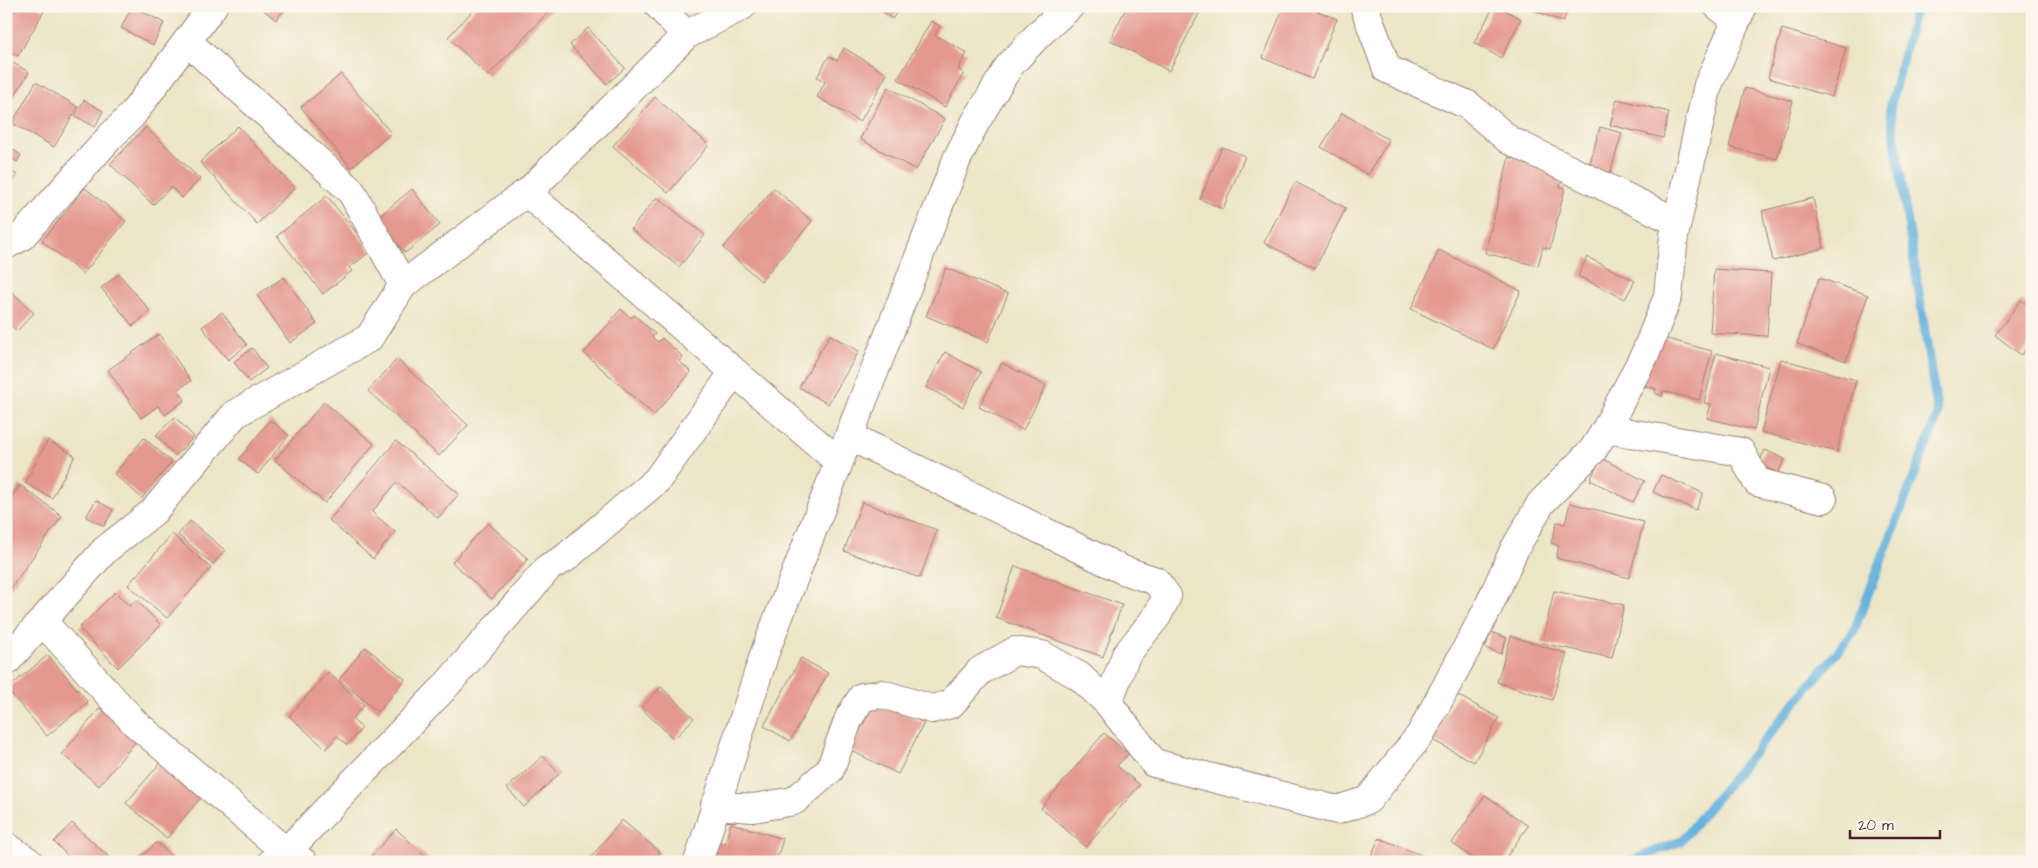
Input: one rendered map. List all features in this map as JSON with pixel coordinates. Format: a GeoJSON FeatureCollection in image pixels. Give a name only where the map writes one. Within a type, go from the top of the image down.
{"type":"FeatureCollection","features":[{"type":"Feature","properties":{"kind":"street"},"geometry":{"type":"LineString","coordinates":[[6,245],[22,237],[132,114],[188,42],[213,6]]}},
{"type":"Feature","properties":{"kind":"street"},"geometry":{"type":"LineString","coordinates":[[659,6],[686,35]]}},
{"type":"Feature","properties":{"kind":"street"},"geometry":{"type":"LineString","coordinates":[[6,662],[105,550],[153,512],[234,414],[369,338],[404,285],[527,193],[686,35],[742,6]]}},
{"type":"Feature","properties":{"kind":"street"},"geometry":{"type":"LineString","coordinates":[[698,862],[765,652],[899,310],[941,196],[975,123],[1009,66],[1040,33],[1070,6]]}},
{"type":"Feature","properties":{"kind":"street"},"geometry":{"type":"LineString","coordinates":[[1364,6],[1387,69],[1468,106],[1509,140],[1677,222]]}},
{"type":"Feature","properties":{"kind":"street"},"geometry":{"type":"LineString","coordinates":[[715,805],[753,808],[794,801],[830,770],[849,718],[862,697],[882,694],[932,709],[951,704],[980,671],[1015,651],[1042,655],[1079,676],[1108,703],[1154,763],[1337,810],[1368,800],[1420,736],[1486,612],[1514,550],[1541,503],[1593,450],[1646,352],[1668,296],[1677,222],[1708,85],[1732,11]]}},
{"type":"Feature","properties":{"kind":"street"},"geometry":{"type":"LineString","coordinates":[[188,42],[351,191],[404,285]]}},
{"type":"Feature","properties":{"kind":"street"},"geometry":{"type":"LineString","coordinates":[[527,193],[839,462]]}},
{"type":"Feature","properties":{"kind":"street"},"geometry":{"type":"LineString","coordinates":[[43,622],[135,723],[287,858],[443,688],[549,567],[564,559],[657,480],[734,372]]}},
{"type":"Feature","properties":{"kind":"street"},"geometry":{"type":"LineString","coordinates":[[1606,429],[1742,452],[1756,482],[1823,499]]}},
{"type":"Feature","properties":{"kind":"street"},"geometry":{"type":"LineString","coordinates":[[849,436],[1123,570],[1156,581],[1167,596],[1157,616],[1126,655],[1108,703]]}},
{"type":"Feature","properties":{"kind":"street"},"geometry":{"type":"LineString","coordinates":[[6,846],[29,862]]}},
{"type":"Feature","properties":{"kind":"building"},"geometry":{"type":"Polygon","coordinates":[[[6,6],[36,6],[44,11],[18,56],[6,49],[6,6]]]}},
{"type":"Feature","properties":{"kind":"building"},"geometry":{"type":"Polygon","coordinates":[[[132,6],[164,23],[153,45],[121,28],[132,6]]]}},
{"type":"Feature","properties":{"kind":"building"},"geometry":{"type":"Polygon","coordinates":[[[259,6],[288,6],[276,20],[259,6]]]}},
{"type":"Feature","properties":{"kind":"building"},"geometry":{"type":"Polygon","coordinates":[[[477,6],[554,6],[488,76],[448,37],[477,6]]]}},
{"type":"Feature","properties":{"kind":"building"},"geometry":{"type":"Polygon","coordinates":[[[876,6],[898,6],[900,8],[892,19],[876,6]]]}},
{"type":"Feature","properties":{"kind":"building"},"geometry":{"type":"Polygon","coordinates":[[[1127,6],[1203,6],[1169,71],[1110,40],[1127,6]]]}},
{"type":"Feature","properties":{"kind":"building"},"geometry":{"type":"Polygon","coordinates":[[[1284,6],[1305,6],[1337,19],[1312,79],[1263,58],[1284,6]]]}},
{"type":"Feature","properties":{"kind":"building"},"geometry":{"type":"Polygon","coordinates":[[[1494,6],[1498,6],[1521,19],[1501,58],[1474,43],[1494,6]]]}},
{"type":"Feature","properties":{"kind":"building"},"geometry":{"type":"Polygon","coordinates":[[[1523,6],[1570,6],[1563,22],[1523,6]]]}},
{"type":"Feature","properties":{"kind":"building"},"geometry":{"type":"Polygon","coordinates":[[[931,21],[940,26],[935,35],[967,53],[958,69],[964,73],[945,107],[898,79],[931,21]]]}},
{"type":"Feature","properties":{"kind":"building"},"geometry":{"type":"Polygon","coordinates":[[[588,28],[625,68],[607,84],[570,45],[588,28]]]}},
{"type":"Feature","properties":{"kind":"building"},"geometry":{"type":"Polygon","coordinates":[[[1782,29],[1846,48],[1832,97],[1768,78],[1782,29]]]}},
{"type":"Feature","properties":{"kind":"building"},"geometry":{"type":"Polygon","coordinates":[[[844,48],[887,74],[860,122],[817,97],[825,82],[817,77],[829,56],[837,61],[844,48]]]}},
{"type":"Feature","properties":{"kind":"building"},"geometry":{"type":"Polygon","coordinates":[[[6,59],[29,72],[6,110],[6,59]]]}},
{"type":"Feature","properties":{"kind":"building"},"geometry":{"type":"Polygon","coordinates":[[[341,74],[391,133],[351,168],[301,107],[341,74]]]}},
{"type":"Feature","properties":{"kind":"building"},"geometry":{"type":"Polygon","coordinates":[[[36,82],[78,107],[54,147],[12,123],[36,82]]]}},
{"type":"Feature","properties":{"kind":"building"},"geometry":{"type":"Polygon","coordinates":[[[888,87],[945,119],[916,170],[860,139],[888,87]]]}},
{"type":"Feature","properties":{"kind":"building"},"geometry":{"type":"Polygon","coordinates":[[[1745,88],[1793,101],[1777,159],[1729,147],[1745,88]]]}},
{"type":"Feature","properties":{"kind":"building"},"geometry":{"type":"Polygon","coordinates":[[[655,97],[709,145],[668,193],[613,146],[655,97]]]}},
{"type":"Feature","properties":{"kind":"building"},"geometry":{"type":"Polygon","coordinates":[[[1617,99],[1669,112],[1663,138],[1610,125],[1617,99]]]}},
{"type":"Feature","properties":{"kind":"building"},"geometry":{"type":"Polygon","coordinates":[[[84,100],[103,111],[95,127],[75,116],[84,100]]]}},
{"type":"Feature","properties":{"kind":"building"},"geometry":{"type":"Polygon","coordinates":[[[1342,113],[1389,140],[1368,175],[1321,147],[1342,113]]]}},
{"type":"Feature","properties":{"kind":"building"},"geometry":{"type":"Polygon","coordinates":[[[238,126],[295,188],[257,224],[200,162],[238,126]]]}},
{"type":"Feature","properties":{"kind":"building"},"geometry":{"type":"Polygon","coordinates":[[[146,127],[200,179],[182,198],[171,187],[153,205],[110,164],[146,127]]]}},
{"type":"Feature","properties":{"kind":"building"},"geometry":{"type":"Polygon","coordinates":[[[1600,127],[1622,133],[1608,180],[1587,174],[1600,127]]]}},
{"type":"Feature","properties":{"kind":"building"},"geometry":{"type":"Polygon","coordinates":[[[6,145],[21,155],[17,162],[13,159],[7,168],[17,175],[6,192],[6,145]]]}},
{"type":"Feature","properties":{"kind":"building"},"geometry":{"type":"Polygon","coordinates":[[[1222,147],[1245,156],[1223,209],[1200,199],[1222,147]]]}},
{"type":"Feature","properties":{"kind":"building"},"geometry":{"type":"Polygon","coordinates":[[[1509,157],[1564,171],[1560,187],[1565,188],[1550,249],[1543,247],[1538,266],[1485,253],[1509,157]]]}},
{"type":"Feature","properties":{"kind":"building"},"geometry":{"type":"Polygon","coordinates":[[[1295,182],[1346,208],[1315,268],[1264,243],[1295,182]]]}},
{"type":"Feature","properties":{"kind":"building"},"geometry":{"type":"Polygon","coordinates":[[[85,188],[126,221],[83,274],[42,241],[85,188]]]}},
{"type":"Feature","properties":{"kind":"building"},"geometry":{"type":"Polygon","coordinates":[[[774,188],[812,221],[761,281],[723,248],[774,188]]]}},
{"type":"Feature","properties":{"kind":"building"},"geometry":{"type":"Polygon","coordinates":[[[412,189],[440,225],[405,253],[377,218],[412,189]]]}},
{"type":"Feature","properties":{"kind":"building"},"geometry":{"type":"Polygon","coordinates":[[[327,196],[371,251],[349,268],[352,271],[323,294],[277,236],[327,196]]]}},
{"type":"Feature","properties":{"kind":"building"},"geometry":{"type":"Polygon","coordinates":[[[657,197],[705,235],[679,267],[631,229],[657,197]]]}},
{"type":"Feature","properties":{"kind":"building"},"geometry":{"type":"Polygon","coordinates":[[[1813,198],[1824,248],[1773,261],[1762,211],[1813,198]]]}},
{"type":"Feature","properties":{"kind":"building"},"geometry":{"type":"Polygon","coordinates":[[[1439,250],[1521,291],[1493,349],[1411,309],[1439,250]]]}},
{"type":"Feature","properties":{"kind":"building"},"geometry":{"type":"Polygon","coordinates":[[[1587,257],[1635,281],[1625,299],[1578,276],[1587,257]]]}},
{"type":"Feature","properties":{"kind":"building"},"geometry":{"type":"Polygon","coordinates":[[[946,268],[1008,294],[988,342],[926,316],[946,268]]]}},
{"type":"Feature","properties":{"kind":"building"},"geometry":{"type":"Polygon","coordinates":[[[1714,269],[1771,273],[1767,336],[1710,333],[1714,269]]]}},
{"type":"Feature","properties":{"kind":"building"},"geometry":{"type":"Polygon","coordinates":[[[119,274],[150,311],[133,326],[101,288],[119,274]]]}},
{"type":"Feature","properties":{"kind":"building"},"geometry":{"type":"Polygon","coordinates":[[[284,277],[317,324],[290,343],[257,295],[284,277]]]}},
{"type":"Feature","properties":{"kind":"building"},"geometry":{"type":"Polygon","coordinates":[[[1819,278],[1868,295],[1846,361],[1797,344],[1819,278]]]}},
{"type":"Feature","properties":{"kind":"building"},"geometry":{"type":"Polygon","coordinates":[[[6,286],[34,313],[17,331],[6,321],[6,286]]]}},
{"type":"Feature","properties":{"kind":"building"},"geometry":{"type":"Polygon","coordinates":[[[2021,300],[2032,308],[2032,342],[2021,355],[1995,335],[2021,300]]]}},
{"type":"Feature","properties":{"kind":"building"},"geometry":{"type":"Polygon","coordinates":[[[621,309],[631,318],[634,315],[655,334],[652,337],[658,342],[662,338],[683,357],[679,361],[691,372],[654,415],[584,353],[621,309]]]}},
{"type":"Feature","properties":{"kind":"building"},"geometry":{"type":"Polygon","coordinates":[[[222,312],[247,345],[228,360],[202,327],[222,312]]]}},
{"type":"Feature","properties":{"kind":"building"},"geometry":{"type":"Polygon","coordinates":[[[159,334],[191,381],[178,389],[185,400],[165,415],[158,406],[141,418],[108,370],[159,334]]]}},
{"type":"Feature","properties":{"kind":"building"},"geometry":{"type":"Polygon","coordinates":[[[830,335],[859,351],[828,404],[799,387],[830,335]]]}},
{"type":"Feature","properties":{"kind":"building"},"geometry":{"type":"Polygon","coordinates":[[[1656,336],[1712,351],[1699,400],[1663,391],[1662,396],[1655,393],[1656,389],[1642,385],[1656,336]]]}},
{"type":"Feature","properties":{"kind":"building"},"geometry":{"type":"Polygon","coordinates":[[[252,348],[267,368],[249,382],[234,362],[252,348]]]}},
{"type":"Feature","properties":{"kind":"building"},"geometry":{"type":"Polygon","coordinates":[[[945,352],[981,372],[963,407],[926,387],[945,352]]]}},
{"type":"Feature","properties":{"kind":"building"},"geometry":{"type":"Polygon","coordinates":[[[1716,353],[1769,367],[1754,430],[1707,418],[1711,404],[1704,403],[1716,353]]]}},
{"type":"Feature","properties":{"kind":"building"},"geometry":{"type":"Polygon","coordinates":[[[397,359],[468,425],[439,456],[368,391],[397,359]]]}},
{"type":"Feature","properties":{"kind":"building"},"geometry":{"type":"Polygon","coordinates":[[[1781,359],[1856,380],[1837,452],[1761,432],[1781,359]]]}},
{"type":"Feature","properties":{"kind":"building"},"geometry":{"type":"Polygon","coordinates":[[[1002,363],[1046,386],[1023,430],[979,407],[1002,363]]]}},
{"type":"Feature","properties":{"kind":"building"},"geometry":{"type":"Polygon","coordinates":[[[324,402],[374,444],[325,503],[275,460],[324,402]]]}},
{"type":"Feature","properties":{"kind":"building"},"geometry":{"type":"Polygon","coordinates":[[[175,417],[194,437],[175,456],[156,435],[175,417]]]}},
{"type":"Feature","properties":{"kind":"building"},"geometry":{"type":"Polygon","coordinates":[[[270,420],[289,435],[258,474],[239,459],[270,420]]]}},
{"type":"Feature","properties":{"kind":"building"},"geometry":{"type":"Polygon","coordinates":[[[144,438],[172,462],[142,498],[114,474],[144,438]]]}},
{"type":"Feature","properties":{"kind":"building"},"geometry":{"type":"Polygon","coordinates":[[[48,440],[75,456],[52,498],[25,483],[48,440]]]}},
{"type":"Feature","properties":{"kind":"building"},"geometry":{"type":"Polygon","coordinates":[[[396,441],[459,494],[438,518],[397,482],[372,512],[395,532],[373,559],[329,520],[396,441]]]}},
{"type":"Feature","properties":{"kind":"building"},"geometry":{"type":"Polygon","coordinates":[[[1765,450],[1785,459],[1778,473],[1758,464],[1765,450]]]}},
{"type":"Feature","properties":{"kind":"building"},"geometry":{"type":"Polygon","coordinates":[[[1601,458],[1645,481],[1633,502],[1590,480],[1601,458]]]}},
{"type":"Feature","properties":{"kind":"building"},"geometry":{"type":"Polygon","coordinates":[[[1661,475],[1703,493],[1696,510],[1653,492],[1661,475]]]}},
{"type":"Feature","properties":{"kind":"building"},"geometry":{"type":"Polygon","coordinates":[[[20,485],[62,516],[11,588],[6,585],[6,505],[20,485]]]}},
{"type":"Feature","properties":{"kind":"building"},"geometry":{"type":"Polygon","coordinates":[[[96,500],[113,510],[104,526],[86,517],[96,500]]]}},
{"type":"Feature","properties":{"kind":"building"},"geometry":{"type":"Polygon","coordinates":[[[862,502],[937,530],[920,578],[844,551],[862,502]]]}},
{"type":"Feature","properties":{"kind":"building"},"geometry":{"type":"Polygon","coordinates":[[[1570,503],[1644,522],[1629,578],[1556,558],[1559,546],[1551,543],[1557,522],[1565,524],[1570,503]]]}},
{"type":"Feature","properties":{"kind":"building"},"geometry":{"type":"Polygon","coordinates":[[[190,521],[225,550],[213,564],[178,535],[190,521]]]}},
{"type":"Feature","properties":{"kind":"building"},"geometry":{"type":"Polygon","coordinates":[[[488,523],[528,559],[492,599],[452,562],[488,523]]]}},
{"type":"Feature","properties":{"kind":"building"},"geometry":{"type":"Polygon","coordinates":[[[172,534],[211,568],[167,618],[128,585],[172,534]]]}},
{"type":"Feature","properties":{"kind":"building"},"geometry":{"type":"Polygon","coordinates":[[[1015,566],[1122,605],[1103,657],[996,618],[1015,566]]]}},
{"type":"Feature","properties":{"kind":"building"},"geometry":{"type":"Polygon","coordinates":[[[1554,591],[1624,605],[1612,658],[1542,643],[1554,591]]]}},
{"type":"Feature","properties":{"kind":"building"},"geometry":{"type":"Polygon","coordinates":[[[115,592],[129,606],[136,600],[161,625],[118,668],[79,628],[115,592]]]}},
{"type":"Feature","properties":{"kind":"building"},"geometry":{"type":"Polygon","coordinates":[[[1491,632],[1507,638],[1501,654],[1485,648],[1491,632]]]}},
{"type":"Feature","properties":{"kind":"building"},"geometry":{"type":"Polygon","coordinates":[[[1511,636],[1567,654],[1552,700],[1497,682],[1511,636]]]}},
{"type":"Feature","properties":{"kind":"building"},"geometry":{"type":"Polygon","coordinates":[[[365,647],[405,679],[378,712],[339,680],[365,647]]]}},
{"type":"Feature","properties":{"kind":"building"},"geometry":{"type":"Polygon","coordinates":[[[48,655],[88,702],[47,736],[7,689],[48,655]]]}},
{"type":"Feature","properties":{"kind":"building"},"geometry":{"type":"Polygon","coordinates":[[[801,658],[828,673],[790,741],[764,726],[801,658]]]}},
{"type":"Feature","properties":{"kind":"building"},"geometry":{"type":"Polygon","coordinates":[[[328,672],[364,705],[352,719],[362,728],[347,745],[337,736],[326,749],[289,716],[328,672]]]}},
{"type":"Feature","properties":{"kind":"building"},"geometry":{"type":"Polygon","coordinates":[[[661,687],[694,718],[674,739],[641,708],[661,687]]]}},
{"type":"Feature","properties":{"kind":"building"},"geometry":{"type":"Polygon","coordinates":[[[1457,695],[1499,718],[1474,762],[1432,740],[1457,695]]]}},
{"type":"Feature","properties":{"kind":"building"},"geometry":{"type":"Polygon","coordinates":[[[876,699],[924,723],[898,774],[850,750],[876,699]]]}},
{"type":"Feature","properties":{"kind":"building"},"geometry":{"type":"Polygon","coordinates":[[[100,708],[137,740],[99,786],[62,754],[100,708]]]}},
{"type":"Feature","properties":{"kind":"building"},"geometry":{"type":"Polygon","coordinates":[[[1104,733],[1128,754],[1117,766],[1140,785],[1086,847],[1041,808],[1104,733]]]}},
{"type":"Feature","properties":{"kind":"building"},"geometry":{"type":"Polygon","coordinates":[[[543,756],[559,774],[524,807],[507,788],[543,756]]]}},
{"type":"Feature","properties":{"kind":"building"},"geometry":{"type":"Polygon","coordinates":[[[162,761],[202,796],[167,838],[126,803],[162,761]]]}},
{"type":"Feature","properties":{"kind":"building"},"geometry":{"type":"Polygon","coordinates":[[[1485,795],[1528,826],[1503,862],[1478,862],[1452,843],[1485,795]]]}},
{"type":"Feature","properties":{"kind":"building"},"geometry":{"type":"Polygon","coordinates":[[[622,820],[660,852],[652,862],[587,862],[622,820]]]}},
{"type":"Feature","properties":{"kind":"building"},"geometry":{"type":"Polygon","coordinates":[[[72,823],[110,858],[107,862],[74,862],[54,842],[72,823]]]}},
{"type":"Feature","properties":{"kind":"building"},"geometry":{"type":"Polygon","coordinates":[[[731,823],[783,839],[776,862],[709,862],[709,839],[725,844],[731,823]]]}},
{"type":"Feature","properties":{"kind":"building"},"geometry":{"type":"Polygon","coordinates":[[[396,829],[432,862],[366,862],[396,829]]]}},
{"type":"Feature","properties":{"kind":"building"},"geometry":{"type":"Polygon","coordinates":[[[1379,838],[1426,857],[1424,862],[1378,862],[1370,859],[1379,838]]]}},
{"type":"Feature","properties":{"kind":"building"},"geometry":{"type":"Polygon","coordinates":[[[157,842],[174,860],[172,862],[136,862],[157,842]]]}},
{"type":"Feature","properties":{"kind":"waterway"},"geometry":{"type":"LineString","coordinates":[[1628,862],[1681,841],[1853,633],[1938,415],[1890,108],[1916,6]]}}]}
